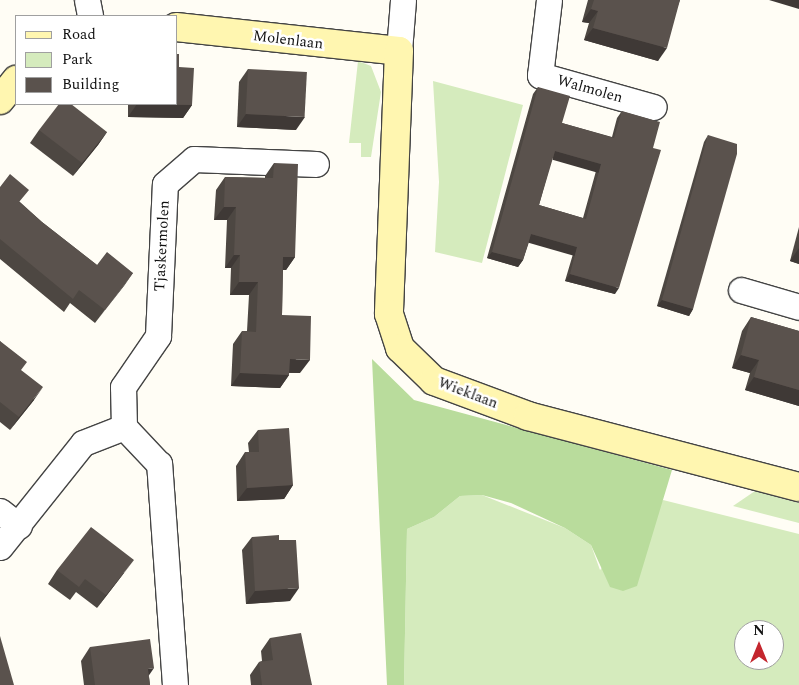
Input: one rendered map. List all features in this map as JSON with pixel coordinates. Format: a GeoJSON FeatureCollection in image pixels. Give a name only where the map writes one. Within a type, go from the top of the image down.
{"type":"FeatureCollection","features":[{"type":"Feature","properties":{"kind":"street"},"geometry":{"type":"LineString","coordinates":[[86,0],[90,15]]}},
{"type":"Feature","properties":{"kind":"street","name":"Wieklaan"},"geometry":{"type":"LineString","coordinates":[[403,0],[388,280],[389,314],[400,348],[434,382],[528,416],[799,487]]}},
{"type":"Feature","properties":{"kind":"street","name":"Walmolen"},"geometry":{"type":"LineString","coordinates":[[549,0],[540,75],[654,107]]}},
{"type":"Feature","properties":{"kind":"street","name":"Molenlaan"},"geometry":{"type":"LineString","coordinates":[[178,27],[399,51]]}},
{"type":"Feature","properties":{"kind":"street"},"geometry":{"type":"LineString","coordinates":[[0,100],[15,81]]}},
{"type":"Feature","properties":{"kind":"street","name":"Tjaskermolen"},"geometry":{"type":"LineString","coordinates":[[124,428],[123,387],[158,336],[165,184],[194,159],[316,164]]}},
{"type":"Feature","properties":{"kind":"street"},"geometry":{"type":"LineString","coordinates":[[741,290],[799,307]]}},
{"type":"Feature","properties":{"kind":"street"},"geometry":{"type":"LineString","coordinates":[[0,547],[19,526],[84,443],[124,428],[159,464],[175,685]]}},
{"type":"Feature","properties":{"kind":"street"},"geometry":{"type":"LineString","coordinates":[[0,511],[19,526]]}},
{"type":"Feature","properties":{"kind":"green space"},"geometry":{"type":"Polygon","coordinates":[[[358,61],[371,66],[381,92],[371,157],[361,157],[361,143],[349,143],[358,61]]]}},
{"type":"Feature","properties":{"kind":"green space"},"geometry":{"type":"Polygon","coordinates":[[[433,81],[523,105],[482,263],[435,252],[439,182],[433,81]]]}},
{"type":"Feature","properties":{"kind":"green space"},"geometry":{"type":"Polygon","coordinates":[[[372,359],[414,400],[672,470],[637,586],[623,591],[610,587],[591,545],[565,528],[511,503],[482,495],[460,496],[434,517],[407,529],[404,685],[387,685],[372,359]]]}},
{"type":"Feature","properties":{"kind":"green space"},"geometry":{"type":"Polygon","coordinates":[[[755,491],[799,503],[799,523],[733,506],[755,491]]]}},
{"type":"Feature","properties":{"kind":"green space"},"geometry":{"type":"Polygon","coordinates":[[[482,495],[565,528],[591,545],[600,570],[663,500],[799,534],[799,685],[404,685],[407,529],[434,517],[460,496],[482,495]]]}},
{"type":"Feature","properties":{"kind":"building"},"geometry":{"type":"Polygon","coordinates":[[[594,0],[680,0],[667,48],[593,28],[598,11],[591,9],[594,0]]]}},
{"type":"Feature","properties":{"kind":"building"},"geometry":{"type":"Polygon","coordinates":[[[178,54],[179,67],[194,68],[192,105],[178,105],[178,54]]]}},
{"type":"Feature","properties":{"kind":"building"},"geometry":{"type":"Polygon","coordinates":[[[248,69],[307,72],[305,117],[246,114],[248,69]]]}},
{"type":"Feature","properties":{"kind":"building"},"geometry":{"type":"Polygon","coordinates":[[[538,87],[570,96],[562,123],[614,138],[622,111],[660,122],[653,148],[661,150],[619,288],[570,274],[577,247],[531,234],[523,260],[492,252],[538,87]],[[555,151],[539,205],[586,219],[601,164],[555,151]]]}},
{"type":"Feature","properties":{"kind":"building"},"geometry":{"type":"Polygon","coordinates":[[[58,105],[72,105],[107,132],[82,163],[39,130],[58,105]]]}},
{"type":"Feature","properties":{"kind":"building"},"geometry":{"type":"Polygon","coordinates":[[[708,135],[737,144],[737,154],[693,309],[662,300],[708,135]]]}},
{"type":"Feature","properties":{"kind":"building"},"geometry":{"type":"Polygon","coordinates":[[[274,163],[298,164],[295,257],[283,257],[282,315],[311,316],[310,360],[290,359],[289,375],[240,373],[242,331],[256,332],[258,282],[239,282],[240,255],[234,255],[236,207],[224,207],[225,177],[273,178],[274,163]]]}},
{"type":"Feature","properties":{"kind":"building"},"geometry":{"type":"Polygon","coordinates":[[[10,174],[29,190],[19,202],[42,222],[97,265],[107,252],[133,273],[105,310],[79,290],[73,299],[0,239],[0,187],[10,174]]]}},
{"type":"Feature","properties":{"kind":"building"},"geometry":{"type":"Polygon","coordinates":[[[751,317],[799,331],[799,390],[754,377],[759,360],[741,355],[751,317]]]}},
{"type":"Feature","properties":{"kind":"building"},"geometry":{"type":"Polygon","coordinates":[[[0,341],[27,362],[21,370],[43,387],[19,417],[0,402],[0,341]]]}},
{"type":"Feature","properties":{"kind":"building"},"geometry":{"type":"Polygon","coordinates":[[[289,428],[293,485],[247,488],[245,452],[259,452],[258,430],[289,428]]]}},
{"type":"Feature","properties":{"kind":"building"},"geometry":{"type":"Polygon","coordinates":[[[91,527],[134,560],[106,595],[85,579],[79,587],[57,570],[91,527]]]}},
{"type":"Feature","properties":{"kind":"building"},"geometry":{"type":"Polygon","coordinates":[[[279,535],[279,540],[296,540],[299,588],[255,591],[252,537],[279,535]]]}},
{"type":"Feature","properties":{"kind":"building"},"geometry":{"type":"Polygon","coordinates":[[[301,633],[312,685],[262,685],[259,662],[273,660],[270,638],[301,633]]]}},
{"type":"Feature","properties":{"kind":"building"},"geometry":{"type":"Polygon","coordinates":[[[0,636],[14,685],[0,685],[0,636]]]}},
{"type":"Feature","properties":{"kind":"building"},"geometry":{"type":"Polygon","coordinates":[[[150,639],[154,668],[148,669],[150,685],[95,685],[90,647],[150,639]]]}}]}
